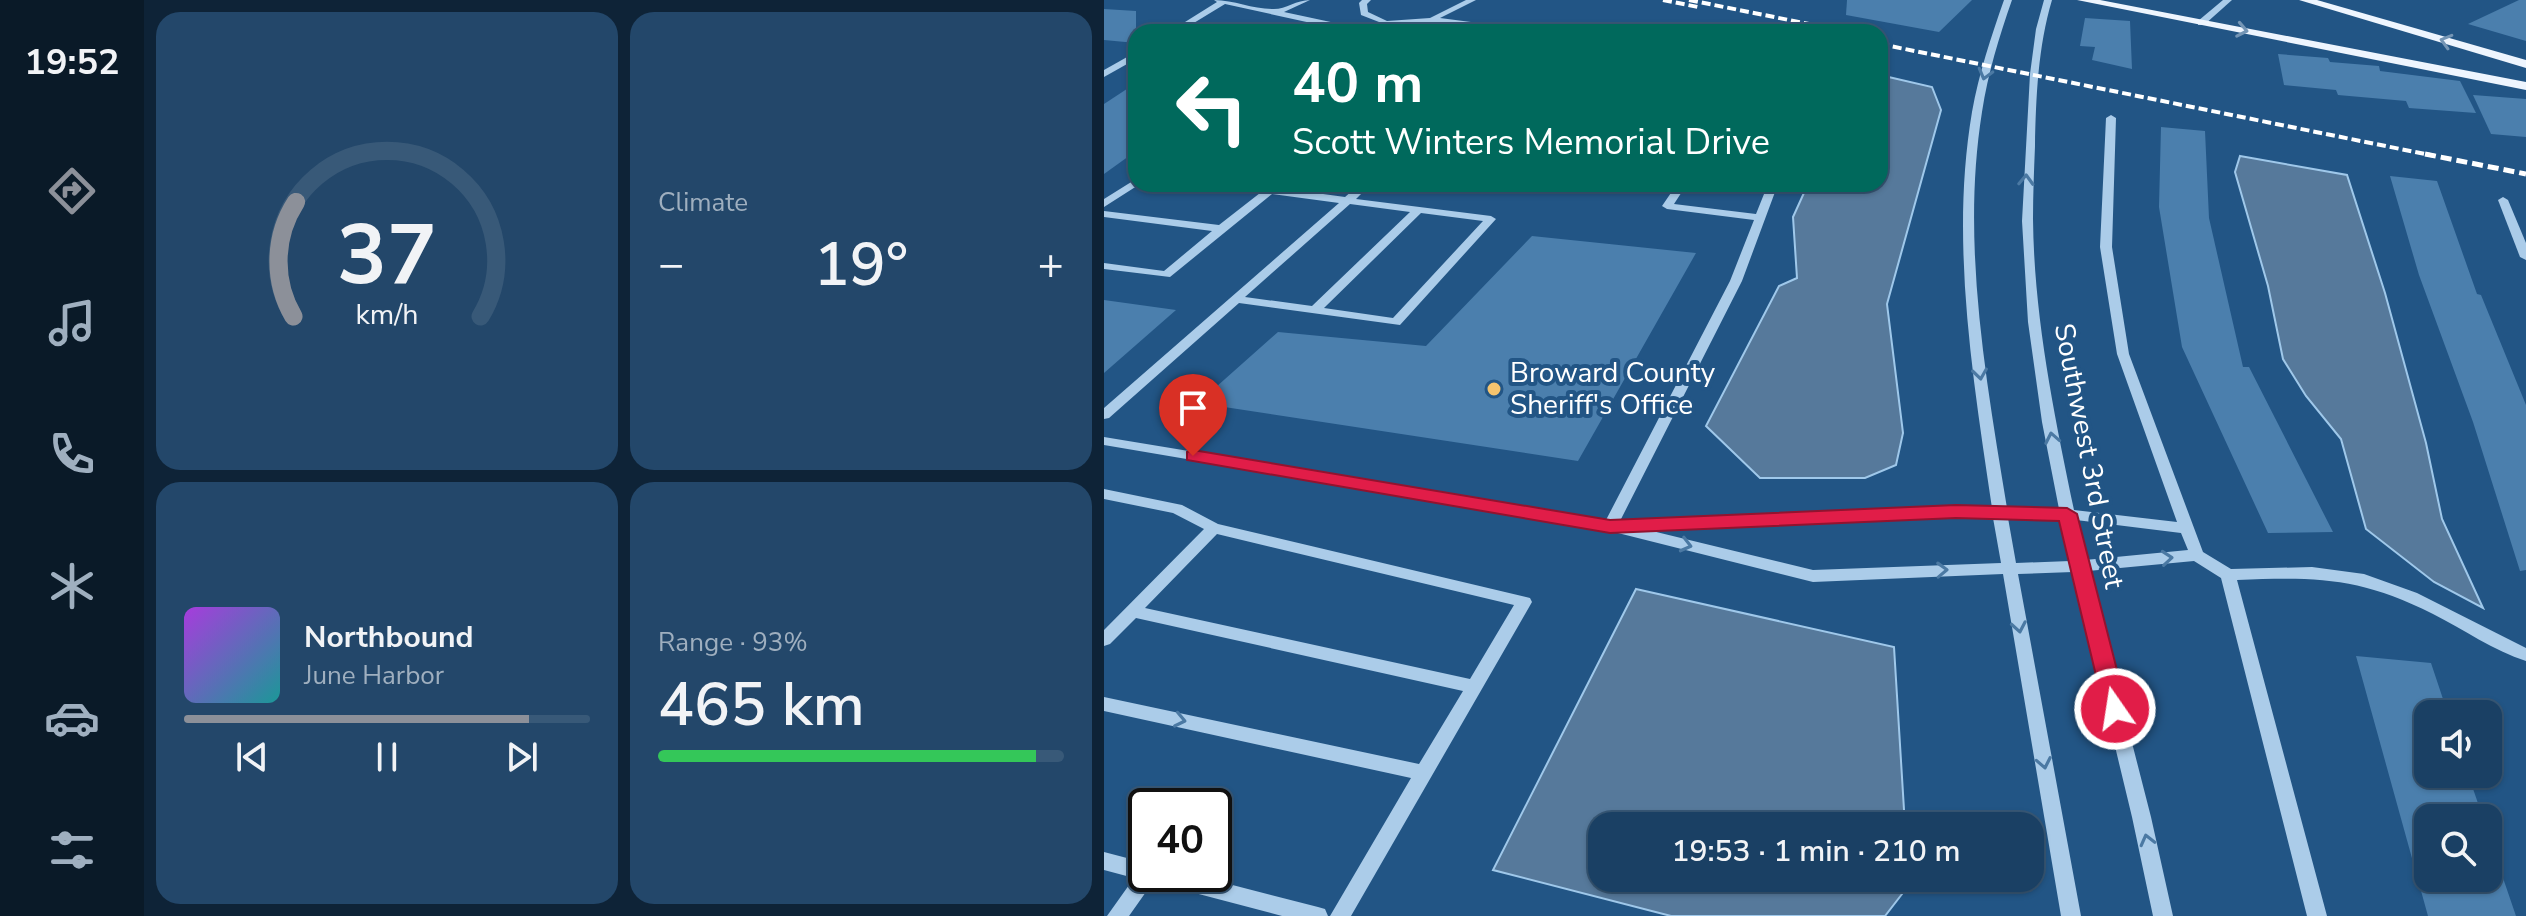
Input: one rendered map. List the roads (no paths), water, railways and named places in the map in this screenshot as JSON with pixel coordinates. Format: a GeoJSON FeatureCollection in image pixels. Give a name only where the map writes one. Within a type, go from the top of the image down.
{"type":"FeatureCollection","features":[{"type":"Feature","properties":{"kind":"main road"},"geometry":{"type":"LineString","coordinates":[[2083,0],[2124,4],[2201,23],[2526,86]]}},
{"type":"Feature","properties":{"kind":"main road"},"geometry":{"type":"LineString","coordinates":[[2305,0],[2526,64]]}},
{"type":"Feature","properties":{"kind":"street"},"geometry":{"type":"LineString","coordinates":[[1185,24],[1222,0],[1328,24]]}},
{"type":"Feature","properties":{"kind":"street"},"geometry":{"type":"LineString","coordinates":[[1276,13],[1306,0]]}},
{"type":"Feature","properties":{"kind":"street"},"geometry":{"type":"LineString","coordinates":[[1367,0],[1363,3],[1364,13],[1383,21]]}},
{"type":"Feature","properties":{"kind":"street"},"geometry":{"type":"LineString","coordinates":[[1426,24],[1472,0]]}},
{"type":"Feature","properties":{"kind":"street"},"geometry":{"type":"LineString","coordinates":[[2008,0],[1982,87],[1972,193],[1977,356],[2009,568],[2071,916]]}},
{"type":"Feature","properties":{"kind":"street","name":"Southwest 3rd Street"},"geometry":{"type":"LineString","coordinates":[[2048,0],[2037,49],[2025,197],[2034,333],[2067,514],[2163,916]]}},
{"type":"Feature","properties":{"kind":"street"},"geometry":{"type":"LineString","coordinates":[[2201,23],[2228,0]]}},
{"type":"Feature","properties":{"kind":"street"},"geometry":{"type":"LineString","coordinates":[[1373,24],[1436,17],[1464,24]]}},
{"type":"Feature","properties":{"kind":"street"},"geometry":{"type":"LineString","coordinates":[[1104,74],[1128,60]]}},
{"type":"Feature","properties":{"kind":"street"},"geometry":{"type":"LineString","coordinates":[[2111,118],[2106,247],[2114,313],[2123,354],[2197,555],[2228,575],[2312,572],[2386,586],[2526,655]]}},
{"type":"Feature","properties":{"kind":"street"},"geometry":{"type":"LineString","coordinates":[[1104,204],[1128,188]]}},
{"type":"Feature","properties":{"kind":"street"},"geometry":{"type":"LineString","coordinates":[[1104,266],[1166,275],[1268,192]]}},
{"type":"Feature","properties":{"kind":"street"},"geometry":{"type":"LineString","coordinates":[[1236,299],[1396,322],[1491,219],[1277,192]]}},
{"type":"Feature","properties":{"kind":"street"},"geometry":{"type":"LineString","coordinates":[[1104,415],[1357,192]]}},
{"type":"Feature","properties":{"kind":"street"},"geometry":{"type":"LineString","coordinates":[[1677,192],[1667,206],[1761,218]]}},
{"type":"Feature","properties":{"kind":"street"},"geometry":{"type":"LineString","coordinates":[[1610,526],[1736,281],[1770,192]]}},
{"type":"Feature","properties":{"kind":"street"},"geometry":{"type":"LineString","coordinates":[[2503,200],[2526,257]]}},
{"type":"Feature","properties":{"kind":"street"},"geometry":{"type":"LineString","coordinates":[[1315,310],[1418,210]]}},
{"type":"Feature","properties":{"kind":"street"},"geometry":{"type":"LineString","coordinates":[[1104,214],[1221,229]]}},
{"type":"Feature","properties":{"kind":"street"},"geometry":{"type":"LineString","coordinates":[[1104,441],[1610,526],[1813,576],[2081,566],[2197,555]]}},
{"type":"Feature","properties":{"kind":"street"},"geometry":{"type":"LineString","coordinates":[[1104,494],[1177,509],[1214,528],[1524,602],[1340,916]]}},
{"type":"Feature","properties":{"kind":"street"},"geometry":{"type":"LineString","coordinates":[[1610,526],[2000,512],[2067,514],[2186,528]]}},
{"type":"Feature","properties":{"kind":"street"},"geometry":{"type":"LineString","coordinates":[[1104,640],[1214,528]]}},
{"type":"Feature","properties":{"kind":"street"},"geometry":{"type":"LineString","coordinates":[[2228,575],[2317,916]]}},
{"type":"Feature","properties":{"kind":"street"},"geometry":{"type":"LineString","coordinates":[[1133,611],[1474,687]]}},
{"type":"Feature","properties":{"kind":"street"},"geometry":{"type":"LineString","coordinates":[[1104,704],[1424,773]]}},
{"type":"Feature","properties":{"kind":"street"},"geometry":{"type":"LineString","coordinates":[[1104,861],[1128,868]]}},
{"type":"Feature","properties":{"kind":"street"},"geometry":{"type":"LineString","coordinates":[[1117,916],[1134,892]]}},
{"type":"Feature","properties":{"kind":"street"},"geometry":{"type":"LineString","coordinates":[[1225,892],[1318,916]]}},
{"type":"Feature","properties":{"kind":"water"},"geometry":{"type":"Polygon","coordinates":[[[1888,77],[1932,87],[1941,110],[1887,304],[1903,433],[1896,465],[1865,478],[1760,478],[1706,426],[1779,286],[1797,278],[1793,217],[1804,192],[1888,192],[1888,77]]]}},
{"type":"Feature","properties":{"kind":"water"},"geometry":{"type":"Polygon","coordinates":[[[2240,156],[2347,175],[2385,293],[2426,443],[2442,519],[2483,608],[2434,582],[2366,529],[2341,439],[2306,396],[2283,359],[2268,286],[2235,172],[2240,156]]]}},
{"type":"Feature","properties":{"kind":"water"},"geometry":{"type":"Polygon","coordinates":[[[1636,589],[1894,647],[1904,812],[1588,812],[1588,892],[1904,892],[1885,916],[1671,916],[1493,870],[1636,589]]]}},
{"type":"Feature","properties":{"kind":"railway"},"geometry":{"type":"LineString","coordinates":[[1663,0],[1698,7]]}},
{"type":"Feature","properties":{"kind":"railway"},"geometry":{"type":"LineString","coordinates":[[1689,0],[1809,24]]}},
{"type":"Feature","properties":{"kind":"railway"},"geometry":{"type":"LineString","coordinates":[[1888,46],[2430,155]]}},
{"type":"Feature","properties":{"kind":"railway"},"geometry":{"type":"LineString","coordinates":[[2425,154],[2430,155]]}},
{"type":"Feature","properties":{"kind":"railway"},"geometry":{"type":"LineString","coordinates":[[2430,155],[2526,174]]}},
{"type":"Feature","properties":{"kind":"railway"},"geometry":{"type":"LineString","coordinates":[[2430,155],[2435,156]]}},
{"type":"Feature","properties":{"kind":"place","name":"Broward County Sheriff's Office"},"geometry":{"type":"Point","coordinates":[1494,389]}}]}
